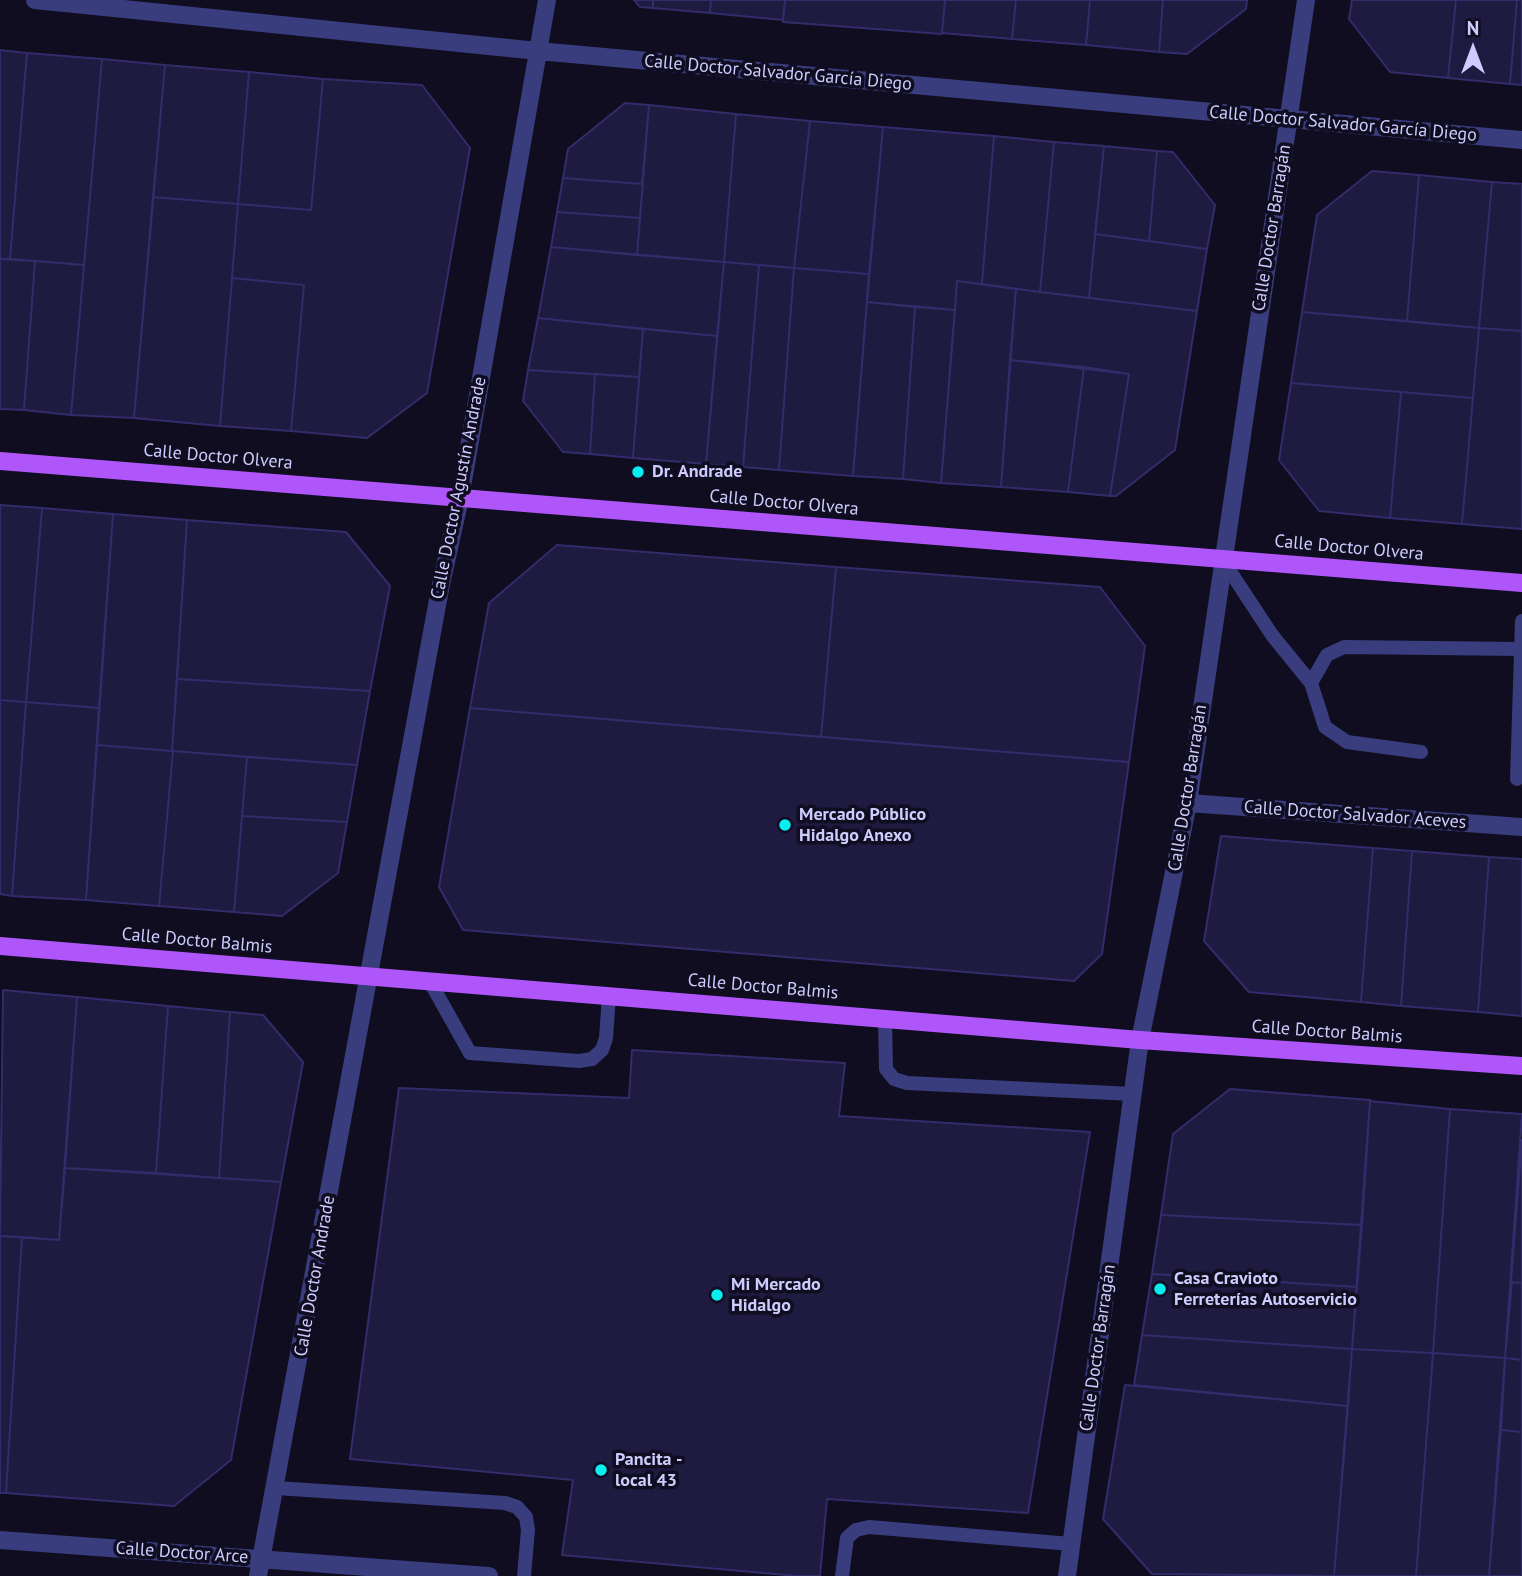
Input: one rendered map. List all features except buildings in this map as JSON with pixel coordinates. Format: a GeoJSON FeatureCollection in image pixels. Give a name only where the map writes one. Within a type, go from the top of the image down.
{"type":"FeatureCollection","features":[{"type":"Feature","properties":{"kind":"main road","name":"Calle Doctor Olvera"},"geometry":{"type":"LineString","coordinates":[[0,461],[1522,583]]}},
{"type":"Feature","properties":{"kind":"main road","name":"Calle Doctor Balmis"},"geometry":{"type":"LineString","coordinates":[[0,946],[1140,1040],[1522,1066]]}},
{"type":"Feature","properties":{"kind":"street","name":"Calle Doctor Salvador García Diego"},"geometry":{"type":"LineString","coordinates":[[35,0],[538,51],[1522,140]]}},
{"type":"Feature","properties":{"kind":"street","name":"Calle Doctor Agustín Andrade"},"geometry":{"type":"LineString","coordinates":[[371,975],[440,589],[460,498],[547,0]]}},
{"type":"Feature","properties":{"kind":"street","name":"Calle Doctor Barragán"},"geometry":{"type":"LineString","coordinates":[[1067,1576],[1140,1040],[1188,803],[1306,0]]}},
{"type":"Feature","properties":{"kind":"street","name":"Calle Doctor Salvador Aceves"},"geometry":{"type":"LineString","coordinates":[[1188,803],[1522,827]]}},
{"type":"Feature","properties":{"kind":"street","name":"Calle Doctor Andrade"},"geometry":{"type":"LineString","coordinates":[[260,1568],[371,975]]}},
{"type":"Feature","properties":{"kind":"street","name":"Calle Doctor Arce"},"geometry":{"type":"LineString","coordinates":[[0,1540],[260,1568],[489,1576]]}},
{"type":"Feature","properties":{"kind":"lane"},"geometry":{"type":"LineString","coordinates":[[1222,559],[1272,635],[1311,683],[1325,727],[1347,742],[1421,752]]}},
{"type":"Feature","properties":{"kind":"lane"},"geometry":{"type":"LineString","coordinates":[[1517,779],[1522,621]]}},
{"type":"Feature","properties":{"kind":"lane"},"geometry":{"type":"LineString","coordinates":[[1311,683],[1327,655],[1343,647],[1521,649]]}},
{"type":"Feature","properties":{"kind":"lane"},"geometry":{"type":"LineString","coordinates":[[429,980],[470,1053],[579,1061],[592,1059],[602,1050],[606,1038],[609,996]]}},
{"type":"Feature","properties":{"kind":"lane"},"geometry":{"type":"LineString","coordinates":[[885,1019],[886,1069],[894,1079],[907,1083],[1133,1094]]}},
{"type":"Feature","properties":{"kind":"lane"},"geometry":{"type":"LineString","coordinates":[[276,1488],[505,1503],[517,1507],[526,1517],[528,1530],[524,1576]]}},
{"type":"Feature","properties":{"kind":"lane"},"geometry":{"type":"LineString","coordinates":[[842,1576],[846,1538],[856,1530],[869,1527],[1071,1544]]}},
{"type":"Feature","properties":{"kind":"place","name":"Dr. Andrade"},"geometry":{"type":"Point","coordinates":[638,472]}},
{"type":"Feature","properties":{"kind":"place","name":"Mercado Público Hidalgo Anexo"},"geometry":{"type":"Point","coordinates":[785,825]}},
{"type":"Feature","properties":{"kind":"place","name":"Casa Cravioto Ferreterías Autoservicio"},"geometry":{"type":"Point","coordinates":[1160,1289]}},
{"type":"Feature","properties":{"kind":"place","name":"Mi Mercado Hidalgo"},"geometry":{"type":"Point","coordinates":[717,1295]}},
{"type":"Feature","properties":{"kind":"place","name":"Pancita - local 43"},"geometry":{"type":"Point","coordinates":[601,1470]}}]}
